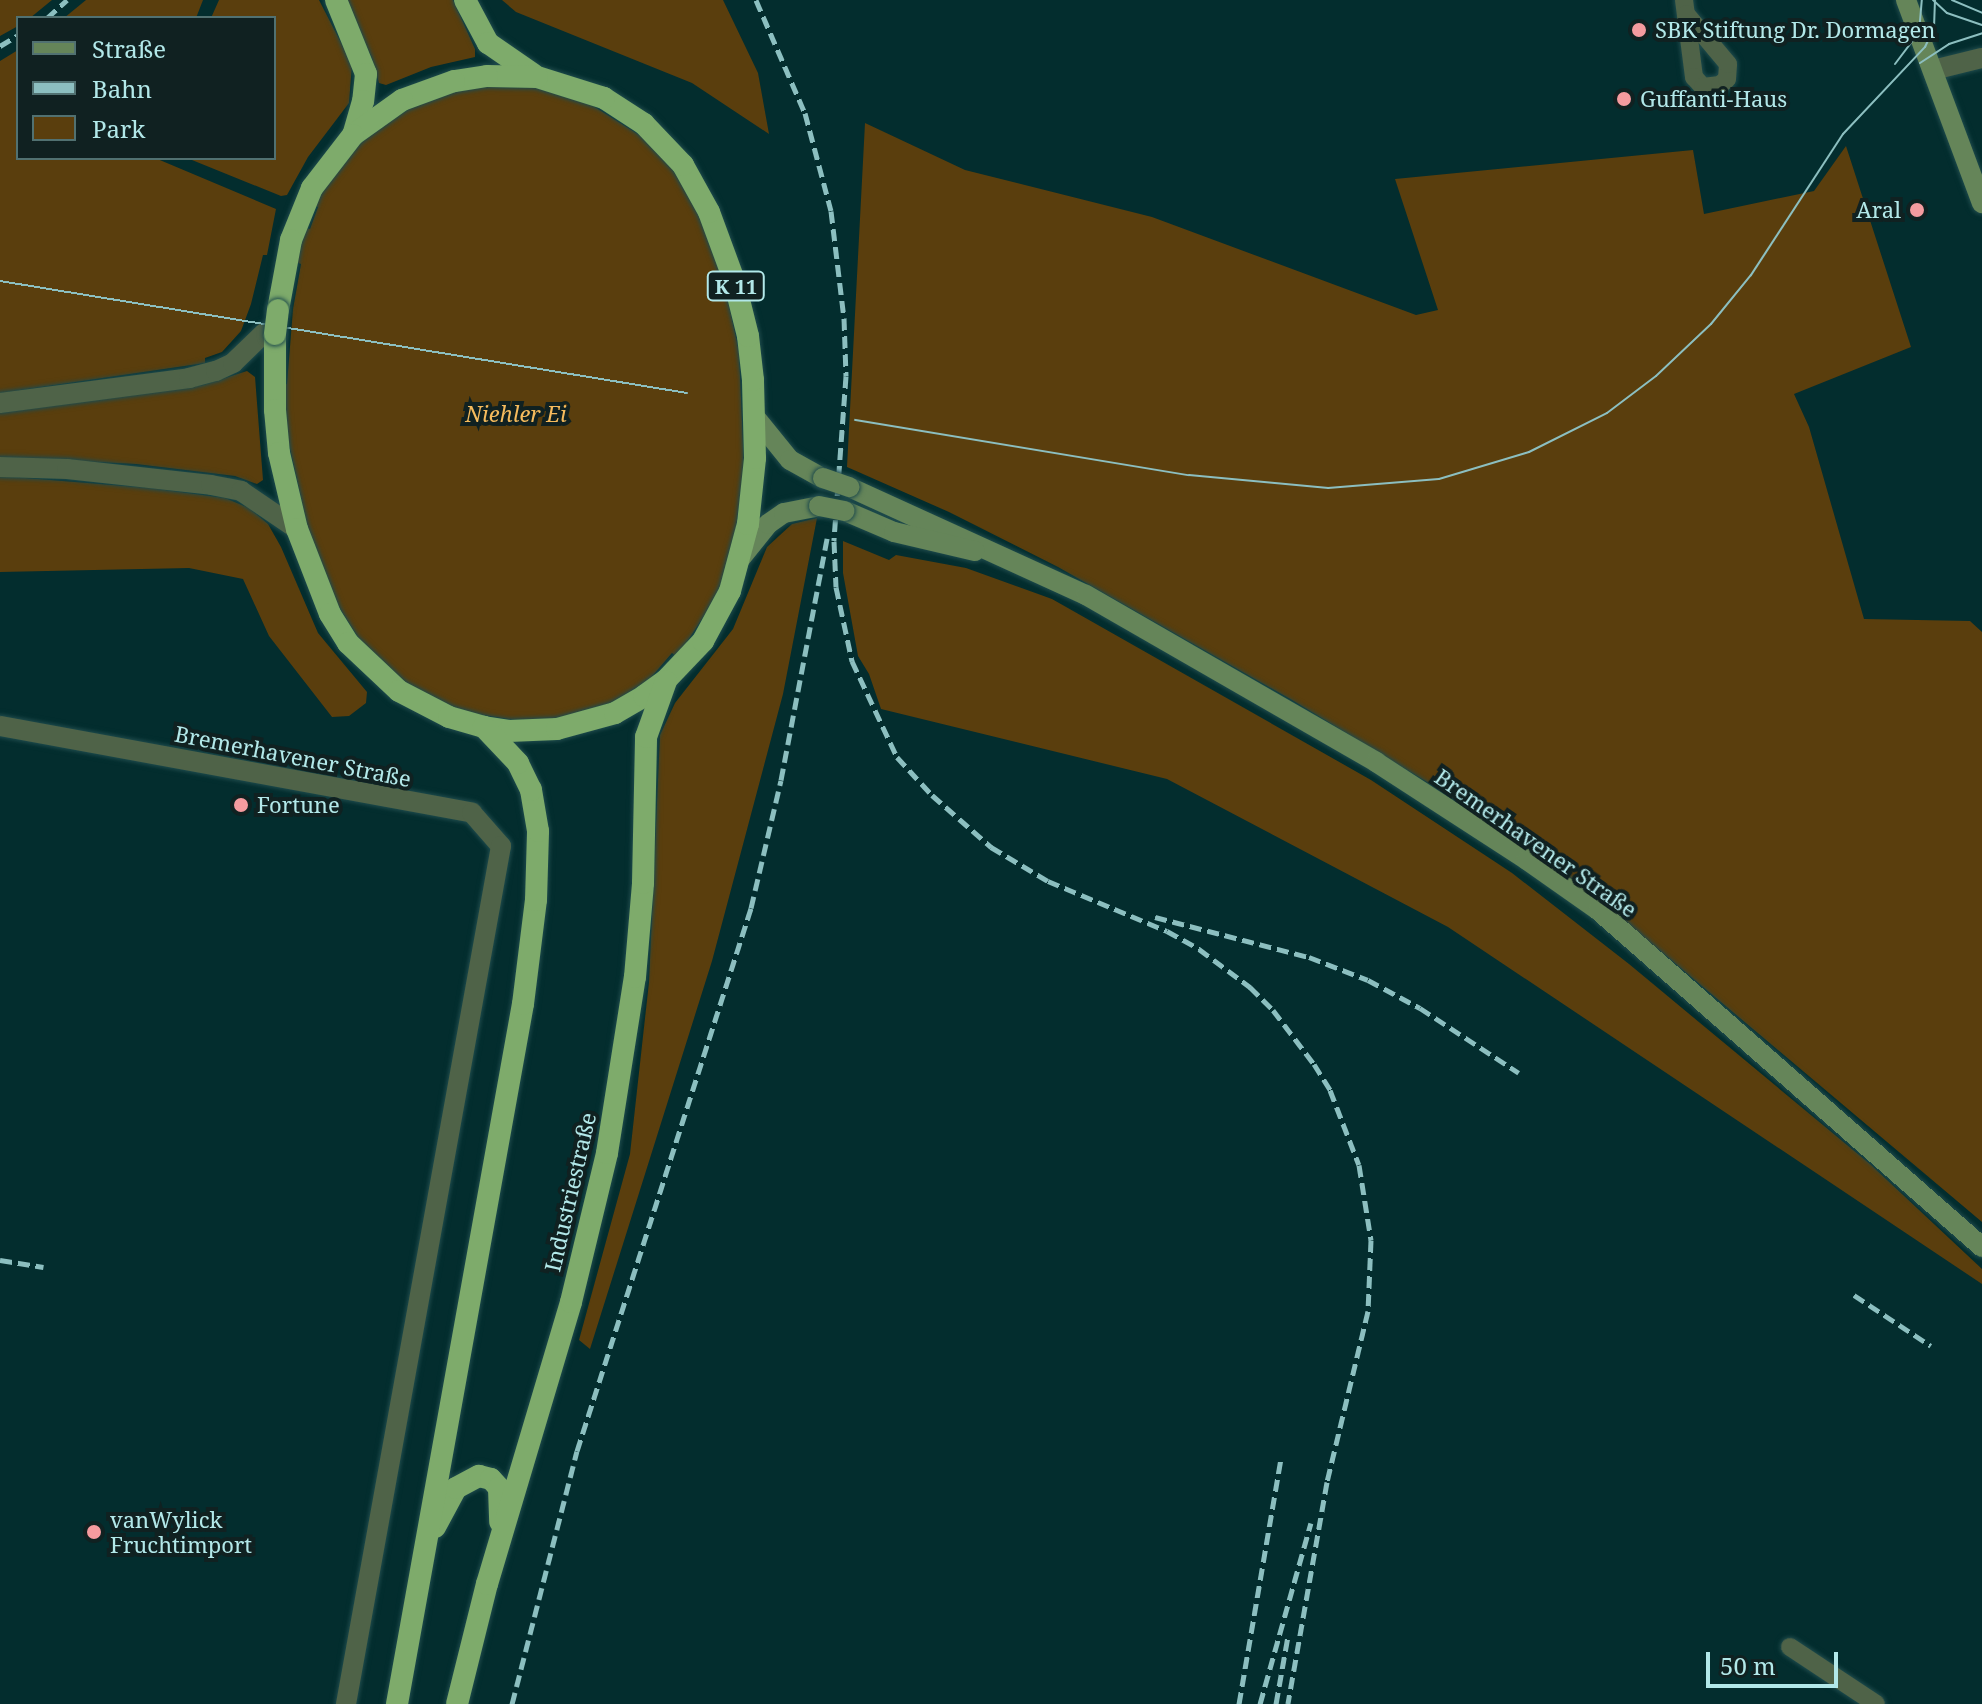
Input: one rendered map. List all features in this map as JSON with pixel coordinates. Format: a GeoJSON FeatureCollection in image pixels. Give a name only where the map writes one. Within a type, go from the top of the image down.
{"type":"FeatureCollection","features":[{"type":"Feature","properties":{"kind":"highway"},"geometry":{"type":"LineString","coordinates":[[336,0],[366,74],[363,101],[353,135]]}},
{"type":"Feature","properties":{"kind":"highway"},"geometry":{"type":"LineString","coordinates":[[465,0],[488,43],[537,77]]}},
{"type":"Feature","properties":{"kind":"highway","name":"K 11"},"geometry":{"type":"LineString","coordinates":[[487,76],[537,77],[573,86],[620,107],[669,148],[697,189],[734,280],[748,336],[755,417],[753,492],[740,559],[719,615],[674,672],[615,713],[589,722],[528,731],[484,727],[449,717],[391,684],[348,643],[330,614],[297,529],[279,453],[269,334],[278,310],[300,214],[323,171],[353,135],[402,100],[454,81],[487,76]]}},
{"type":"Feature","properties":{"kind":"highway","name":"Industriestraße"},"geometry":{"type":"LineString","coordinates":[[457,1704],[487,1584],[571,1302],[607,1153],[638,946],[643,883],[646,737],[674,672]]}},
{"type":"Feature","properties":{"kind":"highway"},"geometry":{"type":"LineString","coordinates":[[397,1704],[523,1004],[536,900],[538,831],[531,790],[518,763],[484,727]]}},
{"type":"Feature","properties":{"kind":"highway"},"geometry":{"type":"LineString","coordinates":[[422,1558],[456,1488],[479,1476],[491,1479],[499,1488],[502,1505],[487,1584]]}},
{"type":"Feature","properties":{"kind":"main road"},"geometry":{"type":"LineString","coordinates":[[1906,0],[1982,203]]}},
{"type":"Feature","properties":{"kind":"main road","name":"Bremerhavener Straße"},"geometry":{"type":"LineString","coordinates":[[755,417],[790,460],[823,478],[1086,595],[1376,762],[1598,910],[1982,1247]]}},
{"type":"Feature","properties":{"kind":"main road","name":"Bremerhavener Straße"},"geometry":{"type":"LineString","coordinates":[[740,559],[768,524],[784,513],[819,506],[845,511],[894,532],[1006,557]]}},
{"type":"Feature","properties":{"kind":"street"},"geometry":{"type":"LineString","coordinates":[[1933,70],[1982,58]]}},
{"type":"Feature","properties":{"kind":"street"},"geometry":{"type":"LineString","coordinates":[[0,403],[189,378],[233,363],[269,334]]}},
{"type":"Feature","properties":{"kind":"street"},"geometry":{"type":"LineString","coordinates":[[0,467],[67,469],[241,491],[297,529]]}},
{"type":"Feature","properties":{"kind":"street","name":"Bremerhavener Straße"},"geometry":{"type":"LineString","coordinates":[[0,726],[472,813],[501,846],[346,1704]]}},
{"type":"Feature","properties":{"kind":"street"},"geometry":{"type":"LineString","coordinates":[[1790,1647],[1876,1704]]}},
{"type":"Feature","properties":{"kind":"green space"},"geometry":{"type":"Polygon","coordinates":[[[0,0],[52,0],[32,16],[16,16],[16,27],[0,36],[0,0]]]}},
{"type":"Feature","properties":{"kind":"green space"},"geometry":{"type":"Polygon","coordinates":[[[86,0],[203,0],[197,16],[66,16],[86,0]]]}},
{"type":"Feature","properties":{"kind":"green space"},"geometry":{"type":"Polygon","coordinates":[[[219,0],[319,0],[352,64],[349,103],[308,157],[287,195],[281,196],[192,160],[276,160],[276,16],[212,16],[219,0]]]}},
{"type":"Feature","properties":{"kind":"green space"},"geometry":{"type":"Polygon","coordinates":[[[344,0],[453,0],[475,49],[475,57],[431,67],[386,85],[379,83],[372,58],[344,0]]]}},
{"type":"Feature","properties":{"kind":"green space"},"geometry":{"type":"Polygon","coordinates":[[[502,0],[723,0],[758,73],[769,134],[692,83],[516,12],[502,0]]]}},
{"type":"Feature","properties":{"kind":"green space"},"geometry":{"type":"Polygon","coordinates":[[[16,51],[16,160],[160,160],[276,209],[267,255],[263,255],[241,331],[222,352],[205,358],[205,363],[0,393],[0,61],[16,51]]]}},
{"type":"Feature","properties":{"kind":"green space","name":"Niehler Ei"},"geometry":{"type":"Polygon","coordinates":[[[486,86],[532,87],[582,99],[644,138],[679,176],[700,215],[726,291],[739,352],[744,468],[735,535],[719,593],[677,657],[672,653],[648,681],[611,703],[556,719],[521,721],[458,711],[402,681],[359,639],[329,591],[310,538],[287,435],[283,385],[287,384],[293,309],[301,264],[296,262],[305,228],[310,229],[318,207],[314,205],[326,184],[361,140],[412,107],[453,91],[486,86]]]}},
{"type":"Feature","properties":{"kind":"green space"},"geometry":{"type":"Polygon","coordinates":[[[865,123],[965,170],[1152,217],[1416,315],[1438,310],[1395,179],[1693,150],[1704,214],[1814,191],[1846,146],[1911,347],[1794,394],[1809,427],[1864,619],[1970,621],[1982,632],[1982,1222],[1658,949],[1550,863],[1478,813],[1292,700],[1058,567],[949,512],[847,467],[865,123]]]}},
{"type":"Feature","properties":{"kind":"green space"},"geometry":{"type":"Polygon","coordinates":[[[247,371],[255,377],[263,480],[257,484],[235,476],[136,464],[0,457],[0,413],[203,385],[247,371]]]}},
{"type":"Feature","properties":{"kind":"green space"},"geometry":{"type":"Polygon","coordinates":[[[0,476],[150,488],[225,498],[249,508],[268,524],[318,633],[367,692],[366,703],[349,716],[332,717],[269,636],[243,579],[189,568],[0,572],[0,476]]]}},
{"type":"Feature","properties":{"kind":"green space"},"geometry":{"type":"Polygon","coordinates":[[[817,518],[783,694],[712,961],[590,1349],[579,1340],[630,1154],[649,982],[660,735],[675,703],[733,629],[767,547],[792,524],[817,518]]]}},
{"type":"Feature","properties":{"kind":"green space"},"geometry":{"type":"Polygon","coordinates":[[[843,541],[889,560],[896,555],[966,568],[1052,599],[1371,780],[1512,873],[1629,964],[1870,1164],[1982,1269],[1982,1284],[1448,927],[1167,779],[881,709],[869,674],[858,656],[843,573],[843,541]]]}},
{"type":"Feature","properties":{"kind":"tram line"},"geometry":{"type":"LineString","coordinates":[[1895,64],[1919,32],[1922,0]]}},
{"type":"Feature","properties":{"kind":"tram line"},"geometry":{"type":"LineString","coordinates":[[1933,0],[1947,13],[1982,25]]}},
{"type":"Feature","properties":{"kind":"tram line"},"geometry":{"type":"LineString","coordinates":[[855,420],[1189,475],[1328,488],[1439,479],[1529,452],[1607,413],[1656,376],[1711,324],[1751,275],[1843,134],[1925,47],[1934,28],[1935,0]]}},
{"type":"Feature","properties":{"kind":"tram line"},"geometry":{"type":"LineString","coordinates":[[1952,0],[1982,13]]}},
{"type":"Feature","properties":{"kind":"tram line"},"geometry":{"type":"LineString","coordinates":[[1920,63],[1949,44],[1982,33]]}},
{"type":"Feature","properties":{"kind":"tram line"},"geometry":{"type":"LineString","coordinates":[[0,281],[687,393]]}},
{"type":"Feature","properties":{"kind":"railway"},"geometry":{"type":"LineString","coordinates":[[49,16],[67,0]]}},
{"type":"Feature","properties":{"kind":"railway"},"geometry":{"type":"LineString","coordinates":[[756,0],[805,113],[831,211],[844,318],[846,376],[834,541],[836,587],[852,661],[897,757],[932,795],[991,847],[1048,881],[1167,931],[1199,949],[1250,987],[1273,1010],[1330,1090],[1359,1165],[1371,1240],[1368,1311],[1327,1482],[1288,1704]]}},
{"type":"Feature","properties":{"kind":"railway"},"geometry":{"type":"LineString","coordinates":[[0,46],[16,36]]}},
{"type":"Feature","properties":{"kind":"railway"},"geometry":{"type":"LineString","coordinates":[[512,1704],[577,1451],[751,908],[781,780],[827,538]]}},
{"type":"Feature","properties":{"kind":"railway"},"geometry":{"type":"LineString","coordinates":[[1155,917],[1309,957],[1368,980],[1420,1008],[1519,1073]]}},
{"type":"Feature","properties":{"kind":"railway"},"geometry":{"type":"LineString","coordinates":[[0,1260],[43,1267]]}},
{"type":"Feature","properties":{"kind":"railway"},"geometry":{"type":"LineString","coordinates":[[1854,1295],[1931,1346]]}},
{"type":"Feature","properties":{"kind":"railway"},"geometry":{"type":"LineString","coordinates":[[1239,1704],[1281,1457]]}},
{"type":"Feature","properties":{"kind":"railway"},"geometry":{"type":"LineString","coordinates":[[1260,1704],[1311,1523]]}},
{"type":"Feature","properties":{"kind":"railway"},"geometry":{"type":"LineString","coordinates":[[1276,1704],[1288,1636]]}},
{"type":"Feature","properties":{"kind":"place","name":"SBK Stiftung Dr. Dormagen"},"geometry":{"type":"Point","coordinates":[1639,30]}},
{"type":"Feature","properties":{"kind":"place","name":"Guffanti-Haus"},"geometry":{"type":"Point","coordinates":[1624,99]}},
{"type":"Feature","properties":{"kind":"place","name":"Aral"},"geometry":{"type":"Point","coordinates":[1917,210]}},
{"type":"Feature","properties":{"kind":"place","name":"Fortune"},"geometry":{"type":"Point","coordinates":[241,805]}},
{"type":"Feature","properties":{"kind":"place","name":"vanWylick Fruchtimport"},"geometry":{"type":"Point","coordinates":[94,1532]}}]}
